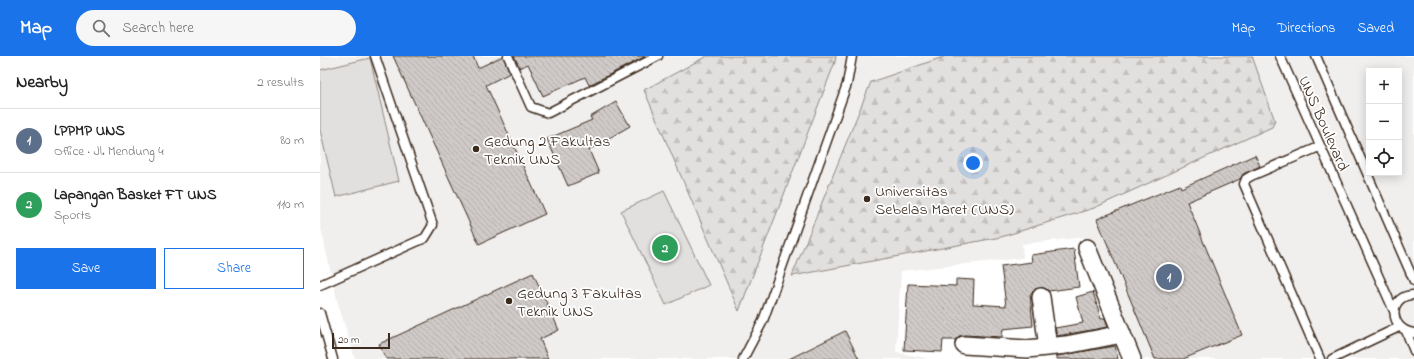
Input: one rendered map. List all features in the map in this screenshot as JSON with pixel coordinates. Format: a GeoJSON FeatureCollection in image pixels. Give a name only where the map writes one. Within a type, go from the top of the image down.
{"type":"FeatureCollection","features":[{"type":"Feature","properties":{"kind":"street"},"geometry":{"type":"LineString","coordinates":[[1087,248],[1132,359]]}},
{"type":"Feature","properties":{"kind":"street"},"geometry":{"type":"LineString","coordinates":[[1040,297],[1048,347]]}},
{"type":"Feature","properties":{"kind":"street"},"geometry":{"type":"LineString","coordinates":[[964,345],[1027,349],[1048,347],[1122,334]]}},
{"type":"Feature","properties":{"kind":"lane"},"geometry":{"type":"LineString","coordinates":[[320,285],[425,238],[433,225],[375,56]]}},
{"type":"Feature","properties":{"kind":"lane"},"geometry":{"type":"LineString","coordinates":[[508,56],[531,107],[548,113],[658,56]]}},
{"type":"Feature","properties":{"kind":"lane"},"geometry":{"type":"LineString","coordinates":[[743,359],[763,321],[847,84],[852,56]]}},
{"type":"Feature","properties":{"kind":"lane","name":"UNS Boulevard"},"geometry":{"type":"LineString","coordinates":[[1280,56],[1319,147],[1394,311],[1395,319],[1406,330]]}},
{"type":"Feature","properties":{"kind":"lane","name":"UNS Boulevard"},"geometry":{"type":"LineString","coordinates":[[1316,56],[1414,281]]}},
{"type":"Feature","properties":{"kind":"lane"},"geometry":{"type":"LineString","coordinates":[[1319,147],[1251,176],[1246,179],[1244,184],[1320,359]]}},
{"type":"Feature","properties":{"kind":"lane"},"geometry":{"type":"LineString","coordinates":[[1394,311],[1397,303],[1404,297],[1414,294]]}},
{"type":"Feature","properties":{"kind":"lane"},"geometry":{"type":"LineString","coordinates":[[320,313],[333,359]]}},
{"type":"Feature","properties":{"kind":"lane"},"geometry":{"type":"LineString","coordinates":[[1332,359],[1406,330],[1414,351]]}},
{"type":"Feature","properties":{"kind":"shaded area","name":"Universitas Sebelas Maret (UNS)"},"geometry":{"type":"Polygon","coordinates":[[[320,56],[1414,56],[1414,359],[1135,359],[1086,237],[1022,244],[1023,258],[901,271],[896,352],[930,359],[355,359],[337,300],[320,224],[320,56]]]}},
{"type":"Feature","properties":{"kind":"green space"},"geometry":{"type":"Polygon","coordinates":[[[707,56],[836,56],[739,311],[644,90],[707,56]]]}},
{"type":"Feature","properties":{"kind":"green space"},"geometry":{"type":"Polygon","coordinates":[[[946,56],[1252,56],[1275,121],[1272,127],[1094,208],[1001,237],[792,276],[871,82],[946,56]]]}},
{"type":"Feature","properties":{"kind":"green space"},"geometry":{"type":"Polygon","coordinates":[[[370,58],[399,181],[336,197],[320,130],[320,70],[370,58]]]}},
{"type":"Feature","properties":{"kind":"green space"},"geometry":{"type":"Polygon","coordinates":[[[664,191],[709,285],[666,305],[621,211],[664,191]]]}},
{"type":"Feature","properties":{"kind":"building","name":"Gedung 2 Fakultas Teknik UNS"},"geometry":{"type":"Polygon","coordinates":[[[393,56],[473,56],[478,68],[503,56],[510,73],[486,85],[545,214],[479,244],[393,56]]]}},
{"type":"Feature","properties":{"kind":"building"},"geometry":{"type":"Polygon","coordinates":[[[514,56],[646,56],[589,85],[585,77],[543,96],[528,64],[520,68],[514,56]]]}},
{"type":"Feature","properties":{"kind":"building"},"geometry":{"type":"Polygon","coordinates":[[[616,102],[630,126],[589,150],[599,173],[568,186],[547,139],[592,120],[590,117],[616,102]]]}},
{"type":"Feature","properties":{"kind":"building"},"geometry":{"type":"Polygon","coordinates":[[[1255,155],[1260,166],[1243,174],[1240,179],[1187,202],[1242,335],[1183,359],[1155,359],[1097,219],[1180,185],[1181,188],[1255,155]]]}},
{"type":"Feature","properties":{"kind":"building"},"geometry":{"type":"Polygon","coordinates":[[[1074,249],[1079,287],[1049,291],[1044,288],[1035,289],[1030,294],[1033,326],[1003,329],[1002,337],[965,335],[959,336],[955,340],[943,340],[942,352],[904,350],[908,284],[956,286],[956,279],[974,280],[973,304],[1006,306],[1001,266],[1032,262],[1031,255],[1074,249]]]}},
{"type":"Feature","properties":{"kind":"building","name":"Gedung 3 Fakultas Teknik UNS"},"geometry":{"type":"Polygon","coordinates":[[[533,273],[559,330],[540,339],[548,359],[386,359],[379,344],[533,273]]]}},
{"type":"Feature","properties":{"kind":"building"},"geometry":{"type":"Polygon","coordinates":[[[1093,292],[1101,319],[1105,318],[1108,327],[1057,336],[1055,328],[1083,323],[1076,297],[1093,292]]]}},
{"type":"Feature","properties":{"kind":"building"},"geometry":{"type":"Polygon","coordinates":[[[845,331],[859,359],[789,359],[845,331]]]}},
{"type":"Feature","properties":{"kind":"building"},"geometry":{"type":"Polygon","coordinates":[[[1115,346],[1118,359],[1057,359],[1057,356],[1115,346]]]}},
{"type":"Feature","properties":{"kind":"place","name":"Gedung 2 Fakultas Teknik UNS"},"geometry":{"type":"Point","coordinates":[476,149]}},
{"type":"Feature","properties":{"kind":"place","name":"Universitas Sebelas Maret (UNS)"},"geometry":{"type":"Point","coordinates":[867,199]}},
{"type":"Feature","properties":{"kind":"place","name":"Lapangan Basket FT UNS"},"geometry":{"type":"Point","coordinates":[665,248]}},
{"type":"Feature","properties":{"kind":"place","name":"LPPMP UNS"},"geometry":{"type":"Point","coordinates":[1169,277]}},
{"type":"Feature","properties":{"kind":"place","name":"Gedung 3 Fakultas Teknik UNS"},"geometry":{"type":"Point","coordinates":[509,301]}}]}
